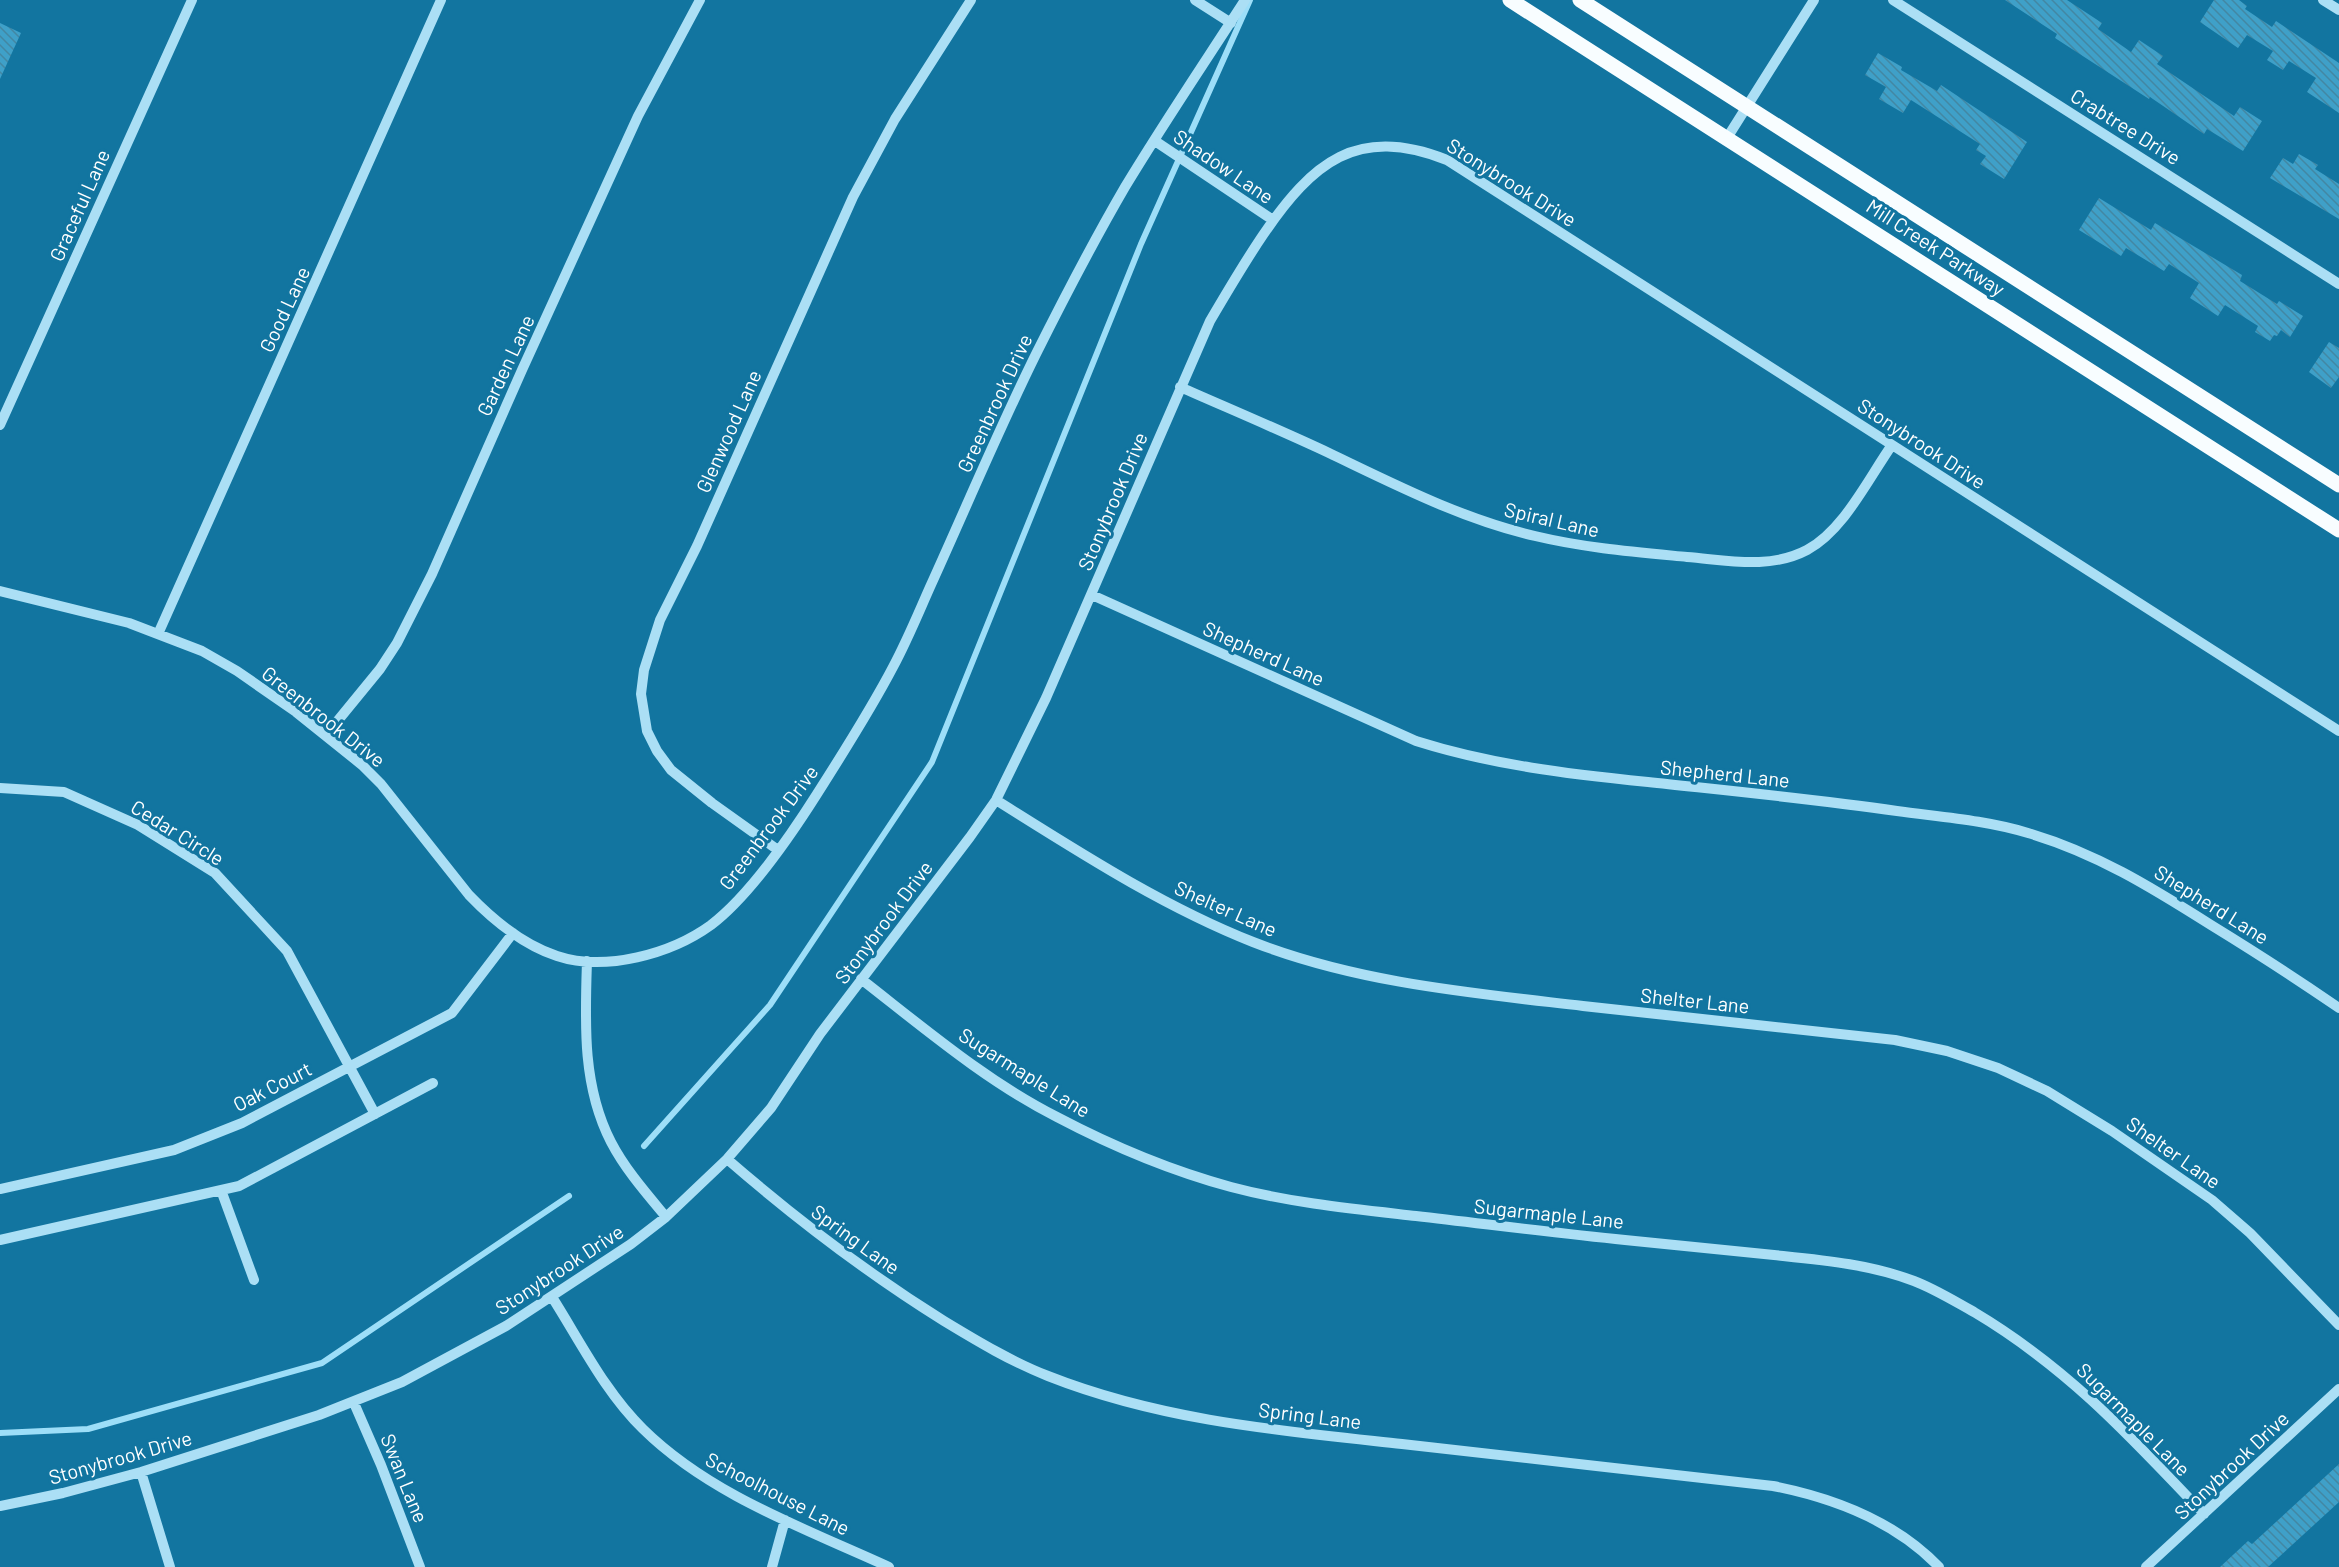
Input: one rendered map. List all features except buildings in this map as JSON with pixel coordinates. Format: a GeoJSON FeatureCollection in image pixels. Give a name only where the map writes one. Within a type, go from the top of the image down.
{"type":"FeatureCollection","features":[{"type":"Feature","properties":{"kind":"main road","name":"Mill Creek Parkway"},"geometry":{"type":"LineString","coordinates":[[1510,0],[2339,531]]}},
{"type":"Feature","properties":{"kind":"main road","name":"Mill Creek Parkway"},"geometry":{"type":"LineString","coordinates":[[1580,0],[2339,485]]}},
{"type":"Feature","properties":{"kind":"street","name":"Graceful Lane"},"geometry":{"type":"LineString","coordinates":[[0,425],[192,0]]}},
{"type":"Feature","properties":{"kind":"street","name":"Good Lane"},"geometry":{"type":"LineString","coordinates":[[158,634],[441,0]]}},
{"type":"Feature","properties":{"kind":"street","name":"Garden Lane"},"geometry":{"type":"LineString","coordinates":[[326,735],[391,651],[432,574],[512,391],[638,116],[700,0]]}},
{"type":"Feature","properties":{"kind":"street","name":"Glenwood Lane"},"geometry":{"type":"LineString","coordinates":[[778,850],[712,803],[671,770],[657,751],[647,731],[641,694],[644,670],[660,620],[701,535],[853,197],[895,119],[971,0]]}},
{"type":"Feature","properties":{"kind":"street"},"geometry":{"type":"LineString","coordinates":[[1195,0],[1231,23]]}},
{"type":"Feature","properties":{"kind":"street","name":"Greenbrook Drive"},"geometry":{"type":"LineString","coordinates":[[0,591],[85,611],[158,634],[202,651],[237,671],[326,735],[381,784],[468,896],[513,933],[545,951],[560,957],[587,961],[629,959],[686,940],[723,915],[778,850],[864,720],[895,664],[1027,372],[1074,278],[1125,187],[1245,0]]}},
{"type":"Feature","properties":{"kind":"street"},"geometry":{"type":"LineString","coordinates":[[1727,138],[1814,0]]}},
{"type":"Feature","properties":{"kind":"street","name":"Crabtree Drive"},"geometry":{"type":"LineString","coordinates":[[1893,0],[2339,284]]}},
{"type":"Feature","properties":{"kind":"street"},"geometry":{"type":"LineString","coordinates":[[2323,0],[2339,10]]}},
{"type":"Feature","properties":{"kind":"street","name":"Shadow Lane"},"geometry":{"type":"LineString","coordinates":[[1155,141],[1273,220]]}},
{"type":"Feature","properties":{"kind":"street","name":"Stonybrook Drive"},"geometry":{"type":"LineString","coordinates":[[0,1506],[63,1493],[141,1472],[354,1403],[402,1382],[453,1356],[552,1297],[631,1244],[666,1217],[727,1159],[771,1108],[820,1034],[996,800],[1046,698],[1210,321],[1239,270],[1273,220],[1307,178],[1327,163],[1349,153],[1374,147],[1399,146],[1423,150],[1447,160],[2339,731]]}},
{"type":"Feature","properties":{"kind":"street","name":"Spiral Lane"},"geometry":{"type":"LineString","coordinates":[[1180,387],[1306,442],[1430,501],[1533,535],[1596,549],[1755,563],[1791,557],[1822,540],[1841,520],[1892,445]]}},
{"type":"Feature","properties":{"kind":"street","name":"Shepherd Lane"},"geometry":{"type":"LineString","coordinates":[[1092,595],[1416,741],[1455,753],[1496,763],[1584,776],[1848,804],[1983,823],[2025,832],[2066,845],[2143,882],[2294,976],[2339,1008]]}},
{"type":"Feature","properties":{"kind":"street","name":"Cedar Circle"},"geometry":{"type":"LineString","coordinates":[[0,788],[64,792],[138,825],[215,873],[287,951],[375,1114]]}},
{"type":"Feature","properties":{"kind":"street","name":"Shelter Lane"},"geometry":{"type":"LineString","coordinates":[[996,800],[1082,853],[1205,922],[1304,960],[1356,974],[1531,1000],[1895,1040],[1947,1051],[1998,1068],[2047,1091],[2112,1131],[2212,1200],[2250,1233],[2339,1325]]}},
{"type":"Feature","properties":{"kind":"street","name":"Oak Court"},"geometry":{"type":"LineString","coordinates":[[0,1189],[174,1150],[242,1123],[452,1013],[513,933]]}},
{"type":"Feature","properties":{"kind":"street"},"geometry":{"type":"LineString","coordinates":[[587,961],[586,1054],[596,1101],[611,1142],[638,1183],[666,1217]]}},
{"type":"Feature","properties":{"kind":"street","name":"Sugarmaple Lane"},"geometry":{"type":"LineString","coordinates":[[861,979],[991,1077],[1053,1115],[1089,1133],[1179,1170],[1231,1187],[1331,1206],[1833,1261],[1875,1268],[1915,1281],[1941,1293],[1999,1327],[2067,1377],[2114,1420],[2204,1515]]}},
{"type":"Feature","properties":{"kind":"street"},"geometry":{"type":"LineString","coordinates":[[0,1240],[238,1186],[433,1083]]}},
{"type":"Feature","properties":{"kind":"street","name":"Spring Lane"},"geometry":{"type":"LineString","coordinates":[[727,1159],[844,1254],[910,1300],[1022,1365],[1101,1395],[1148,1408],[1254,1427],[1773,1486],[1830,1500],[1871,1517],[1909,1541],[1939,1567]]}},
{"type":"Feature","properties":{"kind":"street"},"geometry":{"type":"LineString","coordinates":[[221,1190],[254,1280]]}},
{"type":"Feature","properties":{"kind":"street","name":"Schoolhouse Lane"},"geometry":{"type":"LineString","coordinates":[[552,1297],[614,1394],[641,1428],[676,1458],[704,1479],[785,1520],[889,1567]]}},
{"type":"Feature","properties":{"kind":"street","name":"Stonybrook Drive"},"geometry":{"type":"LineString","coordinates":[[2146,1567],[2339,1389]]}},
{"type":"Feature","properties":{"kind":"street","name":"Swan Lane"},"geometry":{"type":"LineString","coordinates":[[354,1403],[390,1487],[420,1567]]}},
{"type":"Feature","properties":{"kind":"street"},"geometry":{"type":"LineString","coordinates":[[141,1472],[170,1567]]}},
{"type":"Feature","properties":{"kind":"street"},"geometry":{"type":"LineString","coordinates":[[772,1567],[785,1520]]}},
{"type":"Feature","properties":{"kind":"waterway"},"geometry":{"type":"LineString","coordinates":[[644,1146],[770,1005],[932,762],[1141,244],[1250,0]]}},
{"type":"Feature","properties":{"kind":"waterway"},"geometry":{"type":"LineString","coordinates":[[0,1433],[88,1429],[322,1363],[569,1196]]}}]}
